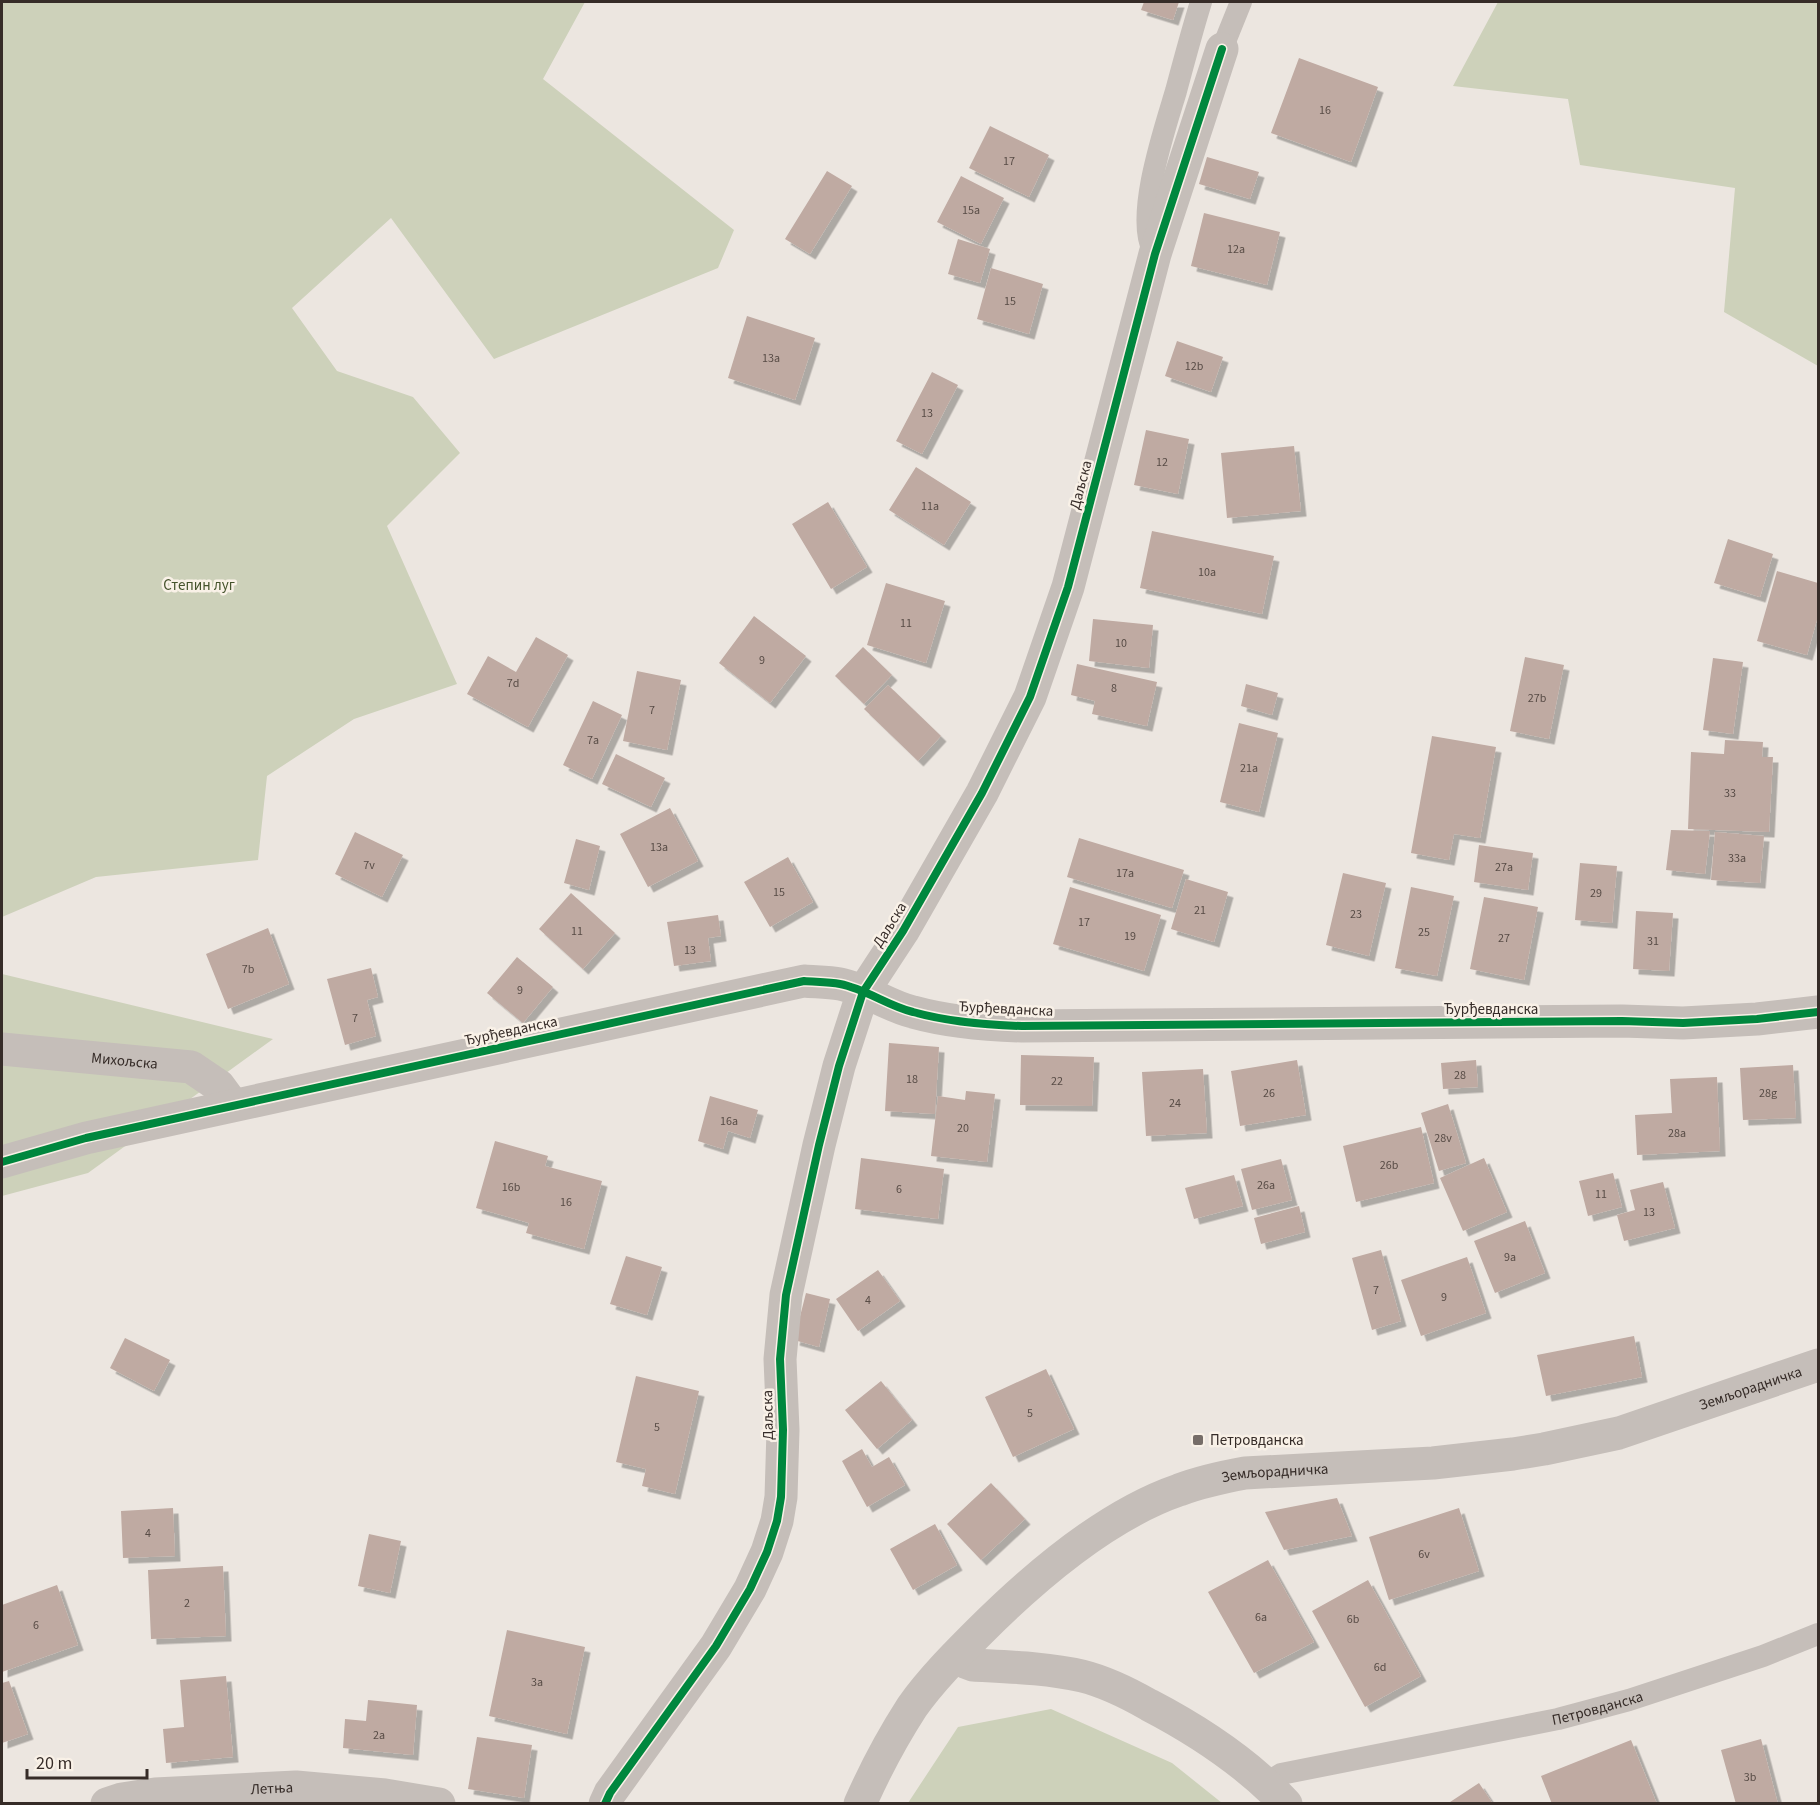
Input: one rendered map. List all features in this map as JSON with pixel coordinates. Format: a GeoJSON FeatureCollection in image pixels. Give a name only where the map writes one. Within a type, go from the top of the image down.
{"type":"FeatureCollection","features":[{"type":"Feature","properties":{"kind":"street","name":"Даљска"},"geometry":{"type":"LineString","coordinates":[[605,1803],[716,1646],[750,1589],[767,1552],[777,1521],[781,1497],[783,1430],[780,1359],[786,1295],[839,1066],[863,992],[903,931],[976,803],[1030,697],[1068,587],[1155,254],[1222,49]]}},
{"type":"Feature","properties":{"kind":"street","name":"Ђурђевданска"},"geometry":{"type":"LineString","coordinates":[[2,1162],[86,1138],[804,981],[840,984],[911,1012],[980,1025],[1610,1021],[1683,1023],[1757,1019],[1818,1012]]}},
{"type":"Feature","properties":{"kind":"street","name":"Михољска"},"geometry":{"type":"LineString","coordinates":[[2,1049],[191,1067],[219,1086],[233,1105]]}},
{"type":"Feature","properties":{"kind":"street","name":"Земљорадничка"},"geometry":{"type":"LineString","coordinates":[[860,1803],[888,1746],[913,1706],[955,1657],[1025,1588],[1076,1548],[1145,1504],[1178,1490],[1245,1473],[1432,1463],[1544,1449],[1619,1432],[1818,1365]]}},
{"type":"Feature","properties":{"kind":"street","name":"Петровданска"},"geometry":{"type":"LineString","coordinates":[[955,1657],[973,1665],[1048,1671],[1080,1676],[1104,1683],[1159,1710],[1194,1731],[1238,1761],[1275,1794]]}},
{"type":"Feature","properties":{"kind":"street","name":"Летња"},"geometry":{"type":"LineString","coordinates":[[107,1803],[155,1794],[296,1787],[385,1795],[439,1803]]}},
{"type":"Feature","properties":{"kind":"lane"},"geometry":{"type":"LineString","coordinates":[[1155,254],[1150,244],[1148,210],[1155,165],[1201,2]]}},
{"type":"Feature","properties":{"kind":"lane","name":"Даљска"},"geometry":{"type":"LineString","coordinates":[[1222,49],[1241,2]]}},
{"type":"Feature","properties":{"kind":"lane","name":"Петровданска"},"geometry":{"type":"LineString","coordinates":[[1275,1794],[1281,1774],[1558,1719],[1619,1703],[1763,1656],[1818,1634]]}},
{"type":"Feature","properties":{"kind":"green space","name":"Степин луг"},"geometry":{"type":"Polygon","coordinates":[[[2,2],[585,2],[543,79],[734,230],[718,268],[494,359],[391,218],[292,308],[337,371],[413,397],[460,453],[387,526],[457,684],[354,719],[267,776],[258,860],[96,877],[2,917],[2,2]]]}},
{"type":"Feature","properties":{"kind":"green space"},"geometry":{"type":"Polygon","coordinates":[[[1498,2],[1818,2],[1818,366],[1724,312],[1735,188],[1580,165],[1568,99],[1453,86],[1498,2]]]}},
{"type":"Feature","properties":{"kind":"green space"},"geometry":{"type":"Polygon","coordinates":[[[2,974],[273,1039],[88,1173],[2,1196],[2,974]]]}},
{"type":"Feature","properties":{"kind":"green space"},"geometry":{"type":"Polygon","coordinates":[[[1051,1709],[1172,1763],[1222,1803],[908,1803],[958,1727],[1051,1709]]]}},
{"type":"Feature","properties":{"kind":"building"},"geometry":{"type":"Polygon","coordinates":[[[1144,2],[1179,2],[1173,20],[1141,10],[1144,2]]]}},
{"type":"Feature","properties":{"kind":"building"},"geometry":{"type":"Polygon","coordinates":[[[1299,58],[1378,87],[1351,162],[1271,133],[1299,58]]]}},
{"type":"Feature","properties":{"kind":"building"},"geometry":{"type":"Polygon","coordinates":[[[990,126],[1049,155],[1029,197],[969,168],[990,126]]]}},
{"type":"Feature","properties":{"kind":"building"},"geometry":{"type":"Polygon","coordinates":[[[1207,157],[1259,172],[1250,199],[1199,184],[1207,157]]]}},
{"type":"Feature","properties":{"kind":"building"},"geometry":{"type":"Polygon","coordinates":[[[827,171],[852,186],[810,254],[785,239],[827,171]]]}},
{"type":"Feature","properties":{"kind":"building"},"geometry":{"type":"Polygon","coordinates":[[[961,176],[1004,198],[981,244],[937,222],[961,176]]]}},
{"type":"Feature","properties":{"kind":"building"},"geometry":{"type":"Polygon","coordinates":[[[1204,213],[1280,232],[1267,285],[1191,266],[1204,213]]]}},
{"type":"Feature","properties":{"kind":"building"},"geometry":{"type":"Polygon","coordinates":[[[958,239],[990,249],[980,283],[948,274],[958,239]]]}},
{"type":"Feature","properties":{"kind":"building"},"geometry":{"type":"Polygon","coordinates":[[[991,268],[1043,284],[1029,334],[977,319],[991,268]]]}},
{"type":"Feature","properties":{"kind":"building"},"geometry":{"type":"Polygon","coordinates":[[[747,316],[815,338],[795,400],[728,378],[747,316]]]}},
{"type":"Feature","properties":{"kind":"building"},"geometry":{"type":"Polygon","coordinates":[[[1177,341],[1223,357],[1211,392],[1165,376],[1177,341]]]}},
{"type":"Feature","properties":{"kind":"building"},"geometry":{"type":"Polygon","coordinates":[[[932,372],[958,385],[922,454],[896,441],[932,372]]]}},
{"type":"Feature","properties":{"kind":"building"},"geometry":{"type":"Polygon","coordinates":[[[1146,430],[1189,439],[1178,494],[1134,485],[1146,430]]]}},
{"type":"Feature","properties":{"kind":"building"},"geometry":{"type":"Polygon","coordinates":[[[1294,446],[1301,511],[1227,518],[1221,453],[1294,446]]]}},
{"type":"Feature","properties":{"kind":"building"},"geometry":{"type":"Polygon","coordinates":[[[916,467],[971,502],[944,545],[889,510],[916,467]]]}},
{"type":"Feature","properties":{"kind":"building"},"geometry":{"type":"Polygon","coordinates":[[[828,502],[867,567],[831,589],[792,524],[828,502]]]}},
{"type":"Feature","properties":{"kind":"building"},"geometry":{"type":"Polygon","coordinates":[[[1152,531],[1274,556],[1262,614],[1140,588],[1152,531]]]}},
{"type":"Feature","properties":{"kind":"building"},"geometry":{"type":"Polygon","coordinates":[[[1728,539],[1773,554],[1760,597],[1714,583],[1728,539]]]}},
{"type":"Feature","properties":{"kind":"building"},"geometry":{"type":"Polygon","coordinates":[[[1777,571],[1818,583],[1818,616],[1807,655],[1757,641],[1777,571]]]}},
{"type":"Feature","properties":{"kind":"building"},"geometry":{"type":"Polygon","coordinates":[[[886,583],[945,601],[926,663],[867,645],[886,583]]]}},
{"type":"Feature","properties":{"kind":"building"},"geometry":{"type":"Polygon","coordinates":[[[754,616],[806,656],[770,703],[719,663],[754,616]]]}},
{"type":"Feature","properties":{"kind":"building"},"geometry":{"type":"Polygon","coordinates":[[[1093,619],[1153,625],[1149,668],[1089,661],[1093,619]]]}},
{"type":"Feature","properties":{"kind":"building"},"geometry":{"type":"Polygon","coordinates":[[[536,637],[568,655],[528,727],[467,694],[488,656],[516,672],[536,637]]]}},
{"type":"Feature","properties":{"kind":"building"},"geometry":{"type":"Polygon","coordinates":[[[863,647],[892,675],[864,704],[835,676],[863,647]]]}},
{"type":"Feature","properties":{"kind":"building"},"geometry":{"type":"Polygon","coordinates":[[[1525,657],[1564,665],[1549,739],[1510,731],[1525,657]]]}},
{"type":"Feature","properties":{"kind":"building"},"geometry":{"type":"Polygon","coordinates":[[[1713,658],[1743,662],[1733,734],[1703,730],[1713,658]]]}},
{"type":"Feature","properties":{"kind":"building"},"geometry":{"type":"Polygon","coordinates":[[[1077,664],[1157,682],[1147,726],[1092,714],[1095,701],[1071,695],[1077,664]]]}},
{"type":"Feature","properties":{"kind":"building"},"geometry":{"type":"Polygon","coordinates":[[[637,671],[681,680],[667,750],[623,741],[637,671]]]}},
{"type":"Feature","properties":{"kind":"building"},"geometry":{"type":"Polygon","coordinates":[[[1246,684],[1278,693],[1272,715],[1241,706],[1246,684]]]}},
{"type":"Feature","properties":{"kind":"building"},"geometry":{"type":"Polygon","coordinates":[[[888,685],[941,736],[918,761],[864,709],[888,685]]]}},
{"type":"Feature","properties":{"kind":"building"},"geometry":{"type":"Polygon","coordinates":[[[593,701],[622,715],[592,779],[563,765],[593,701]]]}},
{"type":"Feature","properties":{"kind":"building"},"geometry":{"type":"Polygon","coordinates":[[[1239,723],[1278,733],[1259,812],[1220,802],[1239,723]]]}},
{"type":"Feature","properties":{"kind":"building"},"geometry":{"type":"Polygon","coordinates":[[[1432,736],[1496,747],[1480,838],[1454,834],[1449,860],[1411,853],[1432,736]]]}},
{"type":"Feature","properties":{"kind":"building"},"geometry":{"type":"Polygon","coordinates":[[[1725,740],[1763,742],[1762,757],[1773,757],[1769,832],[1688,829],[1691,752],[1724,754],[1725,740]]]}},
{"type":"Feature","properties":{"kind":"building"},"geometry":{"type":"Polygon","coordinates":[[[616,754],[665,778],[651,807],[602,784],[616,754]]]}},
{"type":"Feature","properties":{"kind":"building"},"geometry":{"type":"Polygon","coordinates":[[[670,808],[698,861],[648,887],[620,834],[670,808]]]}},
{"type":"Feature","properties":{"kind":"building"},"geometry":{"type":"Polygon","coordinates":[[[1671,830],[1710,831],[1705,874],[1666,870],[1671,830]]]}},
{"type":"Feature","properties":{"kind":"building"},"geometry":{"type":"Polygon","coordinates":[[[355,832],[403,855],[382,897],[335,874],[355,832]]]}},
{"type":"Feature","properties":{"kind":"building"},"geometry":{"type":"Polygon","coordinates":[[[1715,832],[1764,836],[1760,883],[1711,880],[1715,832]]]}},
{"type":"Feature","properties":{"kind":"building"},"geometry":{"type":"Polygon","coordinates":[[[1079,838],[1184,870],[1172,908],[1067,877],[1079,838]]]}},
{"type":"Feature","properties":{"kind":"building"},"geometry":{"type":"Polygon","coordinates":[[[576,839],[600,846],[589,890],[564,883],[576,839]]]}},
{"type":"Feature","properties":{"kind":"building"},"geometry":{"type":"Polygon","coordinates":[[[1479,845],[1533,853],[1528,890],[1474,882],[1479,845]]]}},
{"type":"Feature","properties":{"kind":"building"},"geometry":{"type":"Polygon","coordinates":[[[788,857],[813,902],[770,927],[744,882],[788,857]]]}},
{"type":"Feature","properties":{"kind":"building"},"geometry":{"type":"Polygon","coordinates":[[[1580,863],[1617,866],[1612,923],[1575,920],[1580,863]]]}},
{"type":"Feature","properties":{"kind":"building"},"geometry":{"type":"Polygon","coordinates":[[[1343,873],[1386,883],[1369,956],[1326,945],[1343,873]]]}},
{"type":"Feature","properties":{"kind":"building"},"geometry":{"type":"Polygon","coordinates":[[[1186,879],[1228,892],[1214,942],[1171,929],[1186,879]]]}},
{"type":"Feature","properties":{"kind":"building"},"geometry":{"type":"Polygon","coordinates":[[[1070,887],[1161,915],[1144,971],[1053,944],[1070,887]]]}},
{"type":"Feature","properties":{"kind":"building"},"geometry":{"type":"Polygon","coordinates":[[[1411,887],[1454,896],[1437,976],[1395,968],[1411,887]]]}},
{"type":"Feature","properties":{"kind":"building"},"geometry":{"type":"Polygon","coordinates":[[[571,893],[615,933],[583,969],[539,929],[571,893]]]}},
{"type":"Feature","properties":{"kind":"building"},"geometry":{"type":"Polygon","coordinates":[[[1484,897],[1538,907],[1524,980],[1470,969],[1484,897]]]}},
{"type":"Feature","properties":{"kind":"building"},"geometry":{"type":"Polygon","coordinates":[[[1636,911],[1673,913],[1669,971],[1633,969],[1636,911]]]}},
{"type":"Feature","properties":{"kind":"building"},"geometry":{"type":"Polygon","coordinates":[[[718,915],[721,936],[708,938],[711,961],[674,966],[667,922],[718,915]]]}},
{"type":"Feature","properties":{"kind":"building"},"geometry":{"type":"Polygon","coordinates":[[[268,928],[289,984],[228,1009],[206,954],[268,928]]]}},
{"type":"Feature","properties":{"kind":"building"},"geometry":{"type":"Polygon","coordinates":[[[517,957],[553,987],[523,1023],[487,993],[517,957]]]}},
{"type":"Feature","properties":{"kind":"building"},"geometry":{"type":"Polygon","coordinates":[[[371,968],[378,997],[367,1000],[376,1036],[345,1045],[327,979],[371,968]]]}},
{"type":"Feature","properties":{"kind":"building"},"geometry":{"type":"Polygon","coordinates":[[[889,1043],[939,1047],[935,1114],[885,1111],[889,1043]]]}},
{"type":"Feature","properties":{"kind":"building"},"geometry":{"type":"Polygon","coordinates":[[[1021,1055],[1094,1057],[1092,1106],[1020,1105],[1021,1055]]]}},
{"type":"Feature","properties":{"kind":"building"},"geometry":{"type":"Polygon","coordinates":[[[1297,1060],[1306,1115],[1240,1126],[1231,1071],[1297,1060]]]}},
{"type":"Feature","properties":{"kind":"building"},"geometry":{"type":"Polygon","coordinates":[[[1476,1060],[1478,1087],[1443,1089],[1441,1063],[1476,1060]]]}},
{"type":"Feature","properties":{"kind":"building"},"geometry":{"type":"Polygon","coordinates":[[[1793,1065],[1796,1118],[1743,1120],[1740,1068],[1793,1065]]]}},
{"type":"Feature","properties":{"kind":"building"},"geometry":{"type":"Polygon","coordinates":[[[1203,1069],[1207,1133],[1146,1136],[1142,1072],[1203,1069]]]}},
{"type":"Feature","properties":{"kind":"building"},"geometry":{"type":"Polygon","coordinates":[[[1717,1077],[1720,1151],[1637,1155],[1635,1115],[1672,1113],[1670,1079],[1717,1077]]]}},
{"type":"Feature","properties":{"kind":"building"},"geometry":{"type":"Polygon","coordinates":[[[966,1091],[995,1094],[987,1162],[931,1156],[938,1096],[965,1100],[966,1091]]]}},
{"type":"Feature","properties":{"kind":"building"},"geometry":{"type":"Polygon","coordinates":[[[710,1096],[758,1110],[750,1138],[728,1131],[723,1149],[698,1141],[710,1096]]]}},
{"type":"Feature","properties":{"kind":"building"},"geometry":{"type":"Polygon","coordinates":[[[1448,1104],[1466,1163],[1439,1171],[1421,1113],[1448,1104]]]}},
{"type":"Feature","properties":{"kind":"building"},"geometry":{"type":"Polygon","coordinates":[[[1421,1127],[1434,1183],[1356,1202],[1343,1146],[1421,1127]]]}},
{"type":"Feature","properties":{"kind":"building"},"geometry":{"type":"Polygon","coordinates":[[[495,1141],[548,1156],[545,1166],[602,1181],[584,1249],[526,1233],[529,1223],[476,1208],[495,1141]]]}},
{"type":"Feature","properties":{"kind":"building"},"geometry":{"type":"Polygon","coordinates":[[[861,1158],[944,1169],[938,1219],[855,1209],[861,1158]]]}},
{"type":"Feature","properties":{"kind":"building"},"geometry":{"type":"Polygon","coordinates":[[[1484,1158],[1507,1212],[1463,1231],[1440,1178],[1484,1158]]]}},
{"type":"Feature","properties":{"kind":"building"},"geometry":{"type":"Polygon","coordinates":[[[1281,1159],[1292,1200],[1252,1210],[1241,1169],[1281,1159]]]}},
{"type":"Feature","properties":{"kind":"building"},"geometry":{"type":"Polygon","coordinates":[[[1613,1173],[1622,1207],[1588,1216],[1579,1181],[1613,1173]]]}},
{"type":"Feature","properties":{"kind":"building"},"geometry":{"type":"Polygon","coordinates":[[[1234,1175],[1243,1206],[1194,1219],[1185,1188],[1234,1175]]]}},
{"type":"Feature","properties":{"kind":"building"},"geometry":{"type":"Polygon","coordinates":[[[1663,1182],[1675,1228],[1624,1241],[1617,1215],[1635,1210],[1630,1190],[1663,1182]]]}},
{"type":"Feature","properties":{"kind":"building"},"geometry":{"type":"Polygon","coordinates":[[[1299,1206],[1305,1232],[1261,1244],[1254,1218],[1299,1206]]]}},
{"type":"Feature","properties":{"kind":"building"},"geometry":{"type":"Polygon","coordinates":[[[1525,1221],[1545,1273],[1495,1293],[1474,1241],[1525,1221]]]}},
{"type":"Feature","properties":{"kind":"building"},"geometry":{"type":"Polygon","coordinates":[[[1381,1250],[1401,1321],[1372,1330],[1352,1258],[1381,1250]]]}},
{"type":"Feature","properties":{"kind":"building"},"geometry":{"type":"Polygon","coordinates":[[[626,1256],[662,1267],[647,1315],[610,1304],[626,1256]]]}},
{"type":"Feature","properties":{"kind":"building"},"geometry":{"type":"Polygon","coordinates":[[[1467,1257],[1486,1313],[1421,1336],[1401,1280],[1467,1257]]]}},
{"type":"Feature","properties":{"kind":"building"},"geometry":{"type":"Polygon","coordinates":[[[878,1270],[900,1301],[858,1331],[836,1299],[878,1270]]]}},
{"type":"Feature","properties":{"kind":"building"},"geometry":{"type":"Polygon","coordinates":[[[806,1293],[830,1299],[819,1347],[794,1340],[806,1293]]]}},
{"type":"Feature","properties":{"kind":"building"},"geometry":{"type":"Polygon","coordinates":[[[1634,1336],[1642,1377],[1546,1396],[1537,1355],[1634,1336]]]}},
{"type":"Feature","properties":{"kind":"building"},"geometry":{"type":"Polygon","coordinates":[[[125,1338],[170,1360],[154,1391],[110,1368],[125,1338]]]}},
{"type":"Feature","properties":{"kind":"building"},"geometry":{"type":"Polygon","coordinates":[[[1046,1369],[1074,1429],[1013,1457],[985,1397],[1046,1369]]]}},
{"type":"Feature","properties":{"kind":"building"},"geometry":{"type":"Polygon","coordinates":[[[636,1376],[699,1391],[675,1494],[642,1486],[646,1469],[616,1462],[636,1376]]]}},
{"type":"Feature","properties":{"kind":"building"},"geometry":{"type":"Polygon","coordinates":[[[881,1381],[912,1420],[877,1449],[845,1410],[881,1381]]]}},
{"type":"Feature","properties":{"kind":"building"},"geometry":{"type":"Polygon","coordinates":[[[862,1449],[872,1467],[889,1457],[905,1485],[867,1507],[842,1461],[862,1449]]]}},
{"type":"Feature","properties":{"kind":"building"},"geometry":{"type":"Polygon","coordinates":[[[991,1483],[1025,1519],[981,1560],[947,1524],[991,1483]]]}},
{"type":"Feature","properties":{"kind":"building"},"geometry":{"type":"Polygon","coordinates":[[[1337,1498],[1352,1536],[1284,1550],[1265,1512],[1337,1498]]]}},
{"type":"Feature","properties":{"kind":"building"},"geometry":{"type":"Polygon","coordinates":[[[173,1508],[175,1556],[123,1558],[121,1511],[173,1508]]]}},
{"type":"Feature","properties":{"kind":"building"},"geometry":{"type":"Polygon","coordinates":[[[1459,1508],[1479,1571],[1389,1600],[1369,1537],[1459,1508]]]}},
{"type":"Feature","properties":{"kind":"building"},"geometry":{"type":"Polygon","coordinates":[[[935,1524],[957,1565],[913,1590],[890,1549],[935,1524]]]}},
{"type":"Feature","properties":{"kind":"building"},"geometry":{"type":"Polygon","coordinates":[[[369,1534],[401,1541],[390,1593],[358,1586],[369,1534]]]}},
{"type":"Feature","properties":{"kind":"building"},"geometry":{"type":"Polygon","coordinates":[[[1268,1560],[1314,1642],[1254,1673],[1208,1592],[1268,1560]]]}},
{"type":"Feature","properties":{"kind":"building"},"geometry":{"type":"Polygon","coordinates":[[[223,1566],[226,1636],[151,1639],[148,1570],[223,1566]]]}},
{"type":"Feature","properties":{"kind":"building"},"geometry":{"type":"Polygon","coordinates":[[[1368,1580],[1421,1676],[1365,1707],[1312,1611],[1368,1580]]]}},
{"type":"Feature","properties":{"kind":"building"},"geometry":{"type":"Polygon","coordinates":[[[57,1585],[78,1645],[2,1672],[2,1605],[57,1585]]]}},
{"type":"Feature","properties":{"kind":"building"},"geometry":{"type":"Polygon","coordinates":[[[507,1630],[585,1647],[567,1734],[489,1716],[507,1630]]]}},
{"type":"Feature","properties":{"kind":"building"},"geometry":{"type":"Polygon","coordinates":[[[226,1676],[233,1757],[166,1763],[163,1729],[184,1727],[180,1680],[226,1676]]]}},
{"type":"Feature","properties":{"kind":"building"},"geometry":{"type":"Polygon","coordinates":[[[9,1681],[28,1734],[2,1743],[2,1683],[9,1681]]]}},
{"type":"Feature","properties":{"kind":"building"},"geometry":{"type":"Polygon","coordinates":[[[368,1700],[417,1705],[413,1755],[343,1748],[345,1719],[366,1721],[368,1700]]]}},
{"type":"Feature","properties":{"kind":"building"},"geometry":{"type":"Polygon","coordinates":[[[477,1737],[532,1745],[524,1798],[468,1789],[477,1737]]]}},
{"type":"Feature","properties":{"kind":"building"},"geometry":{"type":"Polygon","coordinates":[[[1761,1739],[1778,1804],[1736,1804],[1721,1750],[1761,1739]]]}},
{"type":"Feature","properties":{"kind":"building"},"geometry":{"type":"Polygon","coordinates":[[[1631,1740],[1657,1804],[1552,1804],[1541,1776],[1631,1740]]]}},
{"type":"Feature","properties":{"kind":"building"},"geometry":{"type":"Polygon","coordinates":[[[1479,1783],[1493,1804],[1447,1804],[1479,1783]]]}},
{"type":"Feature","properties":{"kind":"cycle path"},"geometry":{"type":"LineString","coordinates":[[605,1804],[610,1793],[716,1646],[750,1589],[767,1552],[777,1521],[781,1497],[783,1430],[780,1359],[786,1295],[839,1066],[863,992],[903,931],[982,793],[1030,697],[1068,587],[1155,254],[1222,49]]}},
{"type":"Feature","properties":{"kind":"cycle path"},"geometry":{"type":"LineString","coordinates":[[2,1162],[86,1138],[804,981],[850,986],[904,1009],[954,1021],[1022,1026],[1622,1021],[1683,1023],[1757,1019],[1818,1012]]}},
{"type":"Feature","properties":{"kind":"place","name":"Петровданска"},"geometry":{"type":"Point","coordinates":[1198,1440]}}]}
